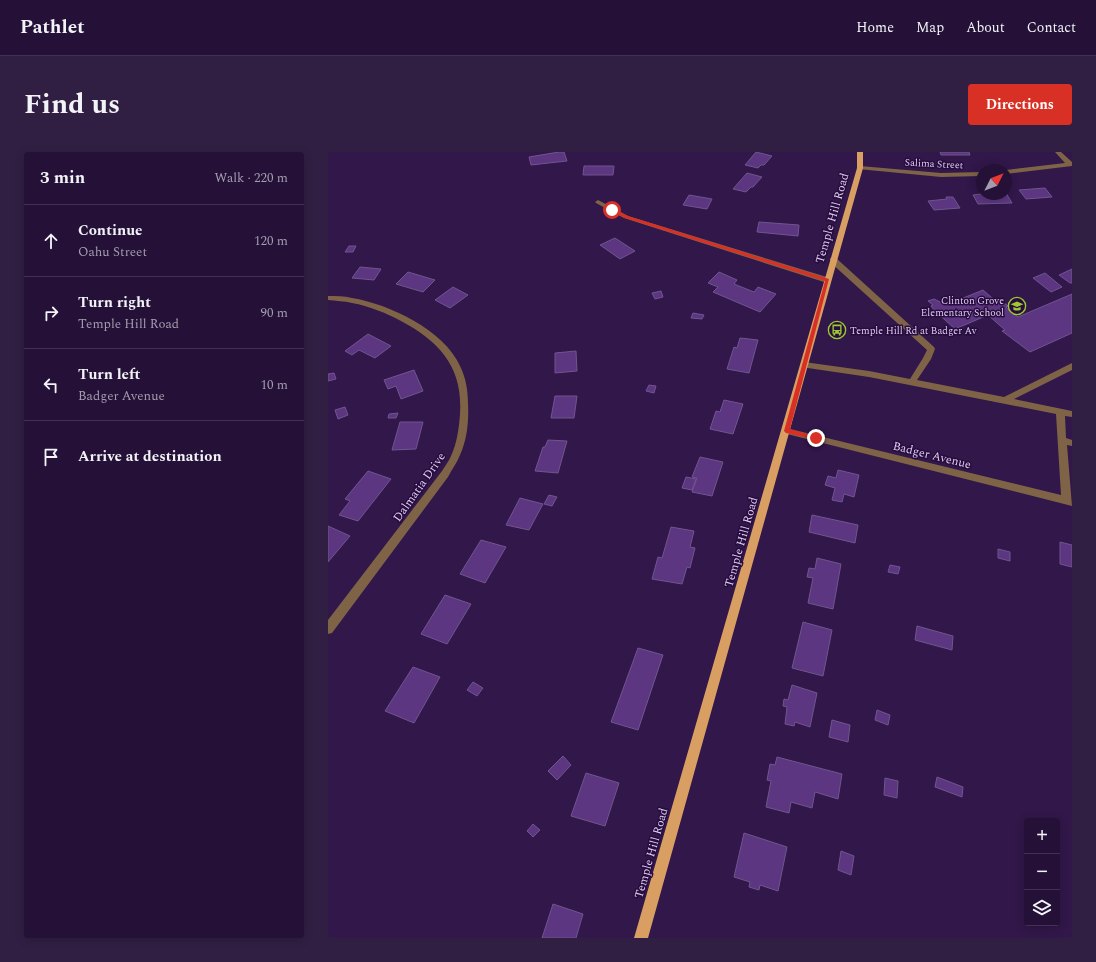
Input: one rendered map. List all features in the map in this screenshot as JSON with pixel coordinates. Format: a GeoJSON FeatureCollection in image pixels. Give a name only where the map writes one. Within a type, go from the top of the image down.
{"type":"FeatureCollection","features":[{"type":"Feature","properties":{"kind":"main road","name":"Temple Hill Road"},"geometry":{"type":"LineString","coordinates":[[640,938],[860,168],[860,152]]}},
{"type":"Feature","properties":{"kind":"street"},"geometry":{"type":"LineString","coordinates":[[1058,152],[1071,164]]}},
{"type":"Feature","properties":{"kind":"street"},"geometry":{"type":"LineString","coordinates":[[1012,171],[1071,164]]}},
{"type":"Feature","properties":{"kind":"street","name":"Salima Street"},"geometry":{"type":"LineString","coordinates":[[860,168],[941,175],[976,174]]}},
{"type":"Feature","properties":{"kind":"street"},"geometry":{"type":"LineString","coordinates":[[598,202],[626,217],[827,280]]}},
{"type":"Feature","properties":{"kind":"street"},"geometry":{"type":"LineString","coordinates":[[833,260],[931,349],[927,359],[912,382]]}},
{"type":"Feature","properties":{"kind":"street","name":"Dalmatia Drive"},"geometry":{"type":"LineString","coordinates":[[328,298],[352,300],[371,305],[424,330],[449,355],[456,366],[464,398],[464,415],[456,456],[445,474],[328,629]]}},
{"type":"Feature","properties":{"kind":"street"},"geometry":{"type":"LineString","coordinates":[[804,365],[912,382],[1072,414]]}},
{"type":"Feature","properties":{"kind":"street"},"geometry":{"type":"LineString","coordinates":[[1006,400],[1072,366]]}},
{"type":"Feature","properties":{"kind":"street"},"geometry":{"type":"LineString","coordinates":[[1060,412],[1069,501]]}},
{"type":"Feature","properties":{"kind":"street","name":"Badger Avenue"},"geometry":{"type":"LineString","coordinates":[[786,431],[1069,501]]}},
{"type":"Feature","properties":{"kind":"street"},"geometry":{"type":"LineString","coordinates":[[1062,441],[1072,443]]}},
{"type":"Feature","properties":{"kind":"building"},"geometry":{"type":"Polygon","coordinates":[[[564,152],[567,161],[531,165],[529,157],[564,152]]]}},
{"type":"Feature","properties":{"kind":"building"},"geometry":{"type":"Polygon","coordinates":[[[756,152],[772,156],[764,165],[761,165],[758,168],[745,165],[756,152]]]}},
{"type":"Feature","properties":{"kind":"building"},"geometry":{"type":"Polygon","coordinates":[[[940,152],[969,152],[970,155],[941,155],[940,152]]]}},
{"type":"Feature","properties":{"kind":"building"},"geometry":{"type":"Polygon","coordinates":[[[584,166],[614,166],[613,175],[583,175],[584,166]]]}},
{"type":"Feature","properties":{"kind":"building"},"geometry":{"type":"Polygon","coordinates":[[[747,173],[762,177],[746,192],[733,189],[747,173]]]}},
{"type":"Feature","properties":{"kind":"building"},"geometry":{"type":"Polygon","coordinates":[[[1045,188],[1052,197],[1026,199],[1019,190],[1045,188]]]}},
{"type":"Feature","properties":{"kind":"building"},"geometry":{"type":"Polygon","coordinates":[[[689,195],[712,199],[707,209],[683,205],[689,195]]]}},
{"type":"Feature","properties":{"kind":"building"},"geometry":{"type":"Polygon","coordinates":[[[973,195],[976,195],[976,200],[1010,200],[1012,203],[978,204],[973,195]]]}},
{"type":"Feature","properties":{"kind":"building"},"geometry":{"type":"Polygon","coordinates":[[[946,197],[953,197],[960,208],[934,210],[928,201],[947,199],[946,197]]]}},
{"type":"Feature","properties":{"kind":"building"},"geometry":{"type":"Polygon","coordinates":[[[759,222],[799,225],[798,236],[757,232],[759,222]]]}},
{"type":"Feature","properties":{"kind":"building"},"geometry":{"type":"Polygon","coordinates":[[[615,238],[635,251],[620,259],[600,245],[615,238]]]}},
{"type":"Feature","properties":{"kind":"building"},"geometry":{"type":"Polygon","coordinates":[[[349,246],[356,246],[353,252],[345,252],[349,246]]]}},
{"type":"Feature","properties":{"kind":"building"},"geometry":{"type":"Polygon","coordinates":[[[360,267],[381,269],[374,280],[352,278],[360,267]]]}},
{"type":"Feature","properties":{"kind":"building"},"geometry":{"type":"Polygon","coordinates":[[[1072,269],[1072,283],[1059,275],[1072,269]]]}},
{"type":"Feature","properties":{"kind":"building"},"geometry":{"type":"Polygon","coordinates":[[[408,272],[435,280],[423,292],[396,284],[408,272]]]}},
{"type":"Feature","properties":{"kind":"building"},"geometry":{"type":"Polygon","coordinates":[[[719,272],[737,280],[734,284],[754,292],[758,287],[776,294],[760,312],[713,292],[718,287],[708,283],[719,272]]]}},
{"type":"Feature","properties":{"kind":"building"},"geometry":{"type":"Polygon","coordinates":[[[1045,273],[1062,287],[1051,292],[1033,278],[1045,273]]]}},
{"type":"Feature","properties":{"kind":"building"},"geometry":{"type":"Polygon","coordinates":[[[453,287],[468,295],[450,308],[435,300],[453,287]]]}},
{"type":"Feature","properties":{"kind":"building"},"geometry":{"type":"Polygon","coordinates":[[[983,290],[999,304],[1003,302],[1008,306],[1006,307],[1018,317],[1072,294],[1072,333],[1030,352],[1002,331],[1005,330],[988,315],[955,329],[934,310],[931,306],[933,305],[928,301],[934,299],[946,305],[983,290]]]}},
{"type":"Feature","properties":{"kind":"building"},"geometry":{"type":"Polygon","coordinates":[[[661,291],[663,297],[655,299],[652,293],[661,291]]]}},
{"type":"Feature","properties":{"kind":"building"},"geometry":{"type":"Polygon","coordinates":[[[693,313],[704,315],[702,319],[691,318],[693,313]]]}},
{"type":"Feature","properties":{"kind":"building"},"geometry":{"type":"Polygon","coordinates":[[[368,334],[391,346],[375,358],[359,350],[352,355],[345,351],[368,334]]]}},
{"type":"Feature","properties":{"kind":"building"},"geometry":{"type":"Polygon","coordinates":[[[740,338],[758,340],[749,373],[727,369],[734,347],[737,348],[740,338]]]}},
{"type":"Feature","properties":{"kind":"building"},"geometry":{"type":"Polygon","coordinates":[[[576,351],[577,371],[555,373],[555,353],[576,351]]]}},
{"type":"Feature","properties":{"kind":"building"},"geometry":{"type":"Polygon","coordinates":[[[414,370],[423,391],[401,399],[396,386],[388,389],[384,380],[414,370]]]}},
{"type":"Feature","properties":{"kind":"building"},"geometry":{"type":"Polygon","coordinates":[[[334,373],[336,379],[328,381],[328,374],[334,373]]]}},
{"type":"Feature","properties":{"kind":"building"},"geometry":{"type":"Polygon","coordinates":[[[649,385],[656,386],[654,393],[646,391],[649,385]]]}},
{"type":"Feature","properties":{"kind":"building"},"geometry":{"type":"Polygon","coordinates":[[[555,396],[577,396],[574,418],[551,418],[555,396]]]}},
{"type":"Feature","properties":{"kind":"building"},"geometry":{"type":"Polygon","coordinates":[[[724,400],[743,404],[733,434],[710,429],[716,411],[720,412],[724,400]]]}},
{"type":"Feature","properties":{"kind":"building"},"geometry":{"type":"Polygon","coordinates":[[[345,407],[348,415],[338,419],[335,410],[345,407]]]}},
{"type":"Feature","properties":{"kind":"building"},"geometry":{"type":"Polygon","coordinates":[[[398,413],[396,418],[388,418],[389,414],[398,413]]]}},
{"type":"Feature","properties":{"kind":"building"},"geometry":{"type":"Polygon","coordinates":[[[400,422],[423,422],[416,449],[392,450],[400,422]]]}},
{"type":"Feature","properties":{"kind":"building"},"geometry":{"type":"Polygon","coordinates":[[[548,440],[567,441],[558,473],[535,471],[543,447],[545,447],[548,440]]]}},
{"type":"Feature","properties":{"kind":"building"},"geometry":{"type":"Polygon","coordinates":[[[700,457],[723,462],[712,496],[692,492],[697,478],[692,477],[700,457]]]}},
{"type":"Feature","properties":{"kind":"building"},"geometry":{"type":"Polygon","coordinates":[[[838,470],[859,475],[854,497],[844,494],[842,502],[832,500],[835,488],[825,485],[828,476],[836,478],[838,470]]]}},
{"type":"Feature","properties":{"kind":"building"},"geometry":{"type":"Polygon","coordinates":[[[368,471],[391,479],[358,521],[339,515],[350,501],[345,499],[368,471]]]}},
{"type":"Feature","properties":{"kind":"building"},"geometry":{"type":"Polygon","coordinates":[[[686,477],[696,479],[692,490],[682,488],[686,477]]]}},
{"type":"Feature","properties":{"kind":"building"},"geometry":{"type":"Polygon","coordinates":[[[549,495],[557,497],[552,506],[544,504],[549,495]]]}},
{"type":"Feature","properties":{"kind":"building"},"geometry":{"type":"Polygon","coordinates":[[[520,498],[543,504],[529,530],[506,525],[520,498]]]}},
{"type":"Feature","properties":{"kind":"building"},"geometry":{"type":"Polygon","coordinates":[[[812,515],[858,525],[855,543],[809,532],[812,515]]]}},
{"type":"Feature","properties":{"kind":"building"},"geometry":{"type":"Polygon","coordinates":[[[328,526],[350,536],[328,562],[328,526]]]}},
{"type":"Feature","properties":{"kind":"building"},"geometry":{"type":"Polygon","coordinates":[[[671,527],[694,531],[690,547],[695,548],[690,568],[687,567],[682,584],[652,579],[658,557],[662,558],[671,527]]]}},
{"type":"Feature","properties":{"kind":"building"},"geometry":{"type":"Polygon","coordinates":[[[481,540],[506,547],[485,583],[460,574],[481,540]]]}},
{"type":"Feature","properties":{"kind":"building"},"geometry":{"type":"Polygon","coordinates":[[[1060,542],[1072,545],[1072,567],[1060,564],[1060,542]]]}},
{"type":"Feature","properties":{"kind":"building"},"geometry":{"type":"Polygon","coordinates":[[[998,549],[1010,552],[1010,561],[998,558],[998,549]]]}},
{"type":"Feature","properties":{"kind":"building"},"geometry":{"type":"Polygon","coordinates":[[[817,558],[841,564],[833,609],[808,603],[813,578],[807,577],[809,568],[815,569],[817,558]]]}},
{"type":"Feature","properties":{"kind":"building"},"geometry":{"type":"Polygon","coordinates":[[[890,565],[900,567],[898,574],[888,572],[890,565]]]}},
{"type":"Feature","properties":{"kind":"building"},"geometry":{"type":"Polygon","coordinates":[[[445,595],[471,604],[447,644],[421,634],[445,595]]]}},
{"type":"Feature","properties":{"kind":"building"},"geometry":{"type":"Polygon","coordinates":[[[803,622],[832,630],[823,676],[792,668],[803,622]]]}},
{"type":"Feature","properties":{"kind":"building"},"geometry":{"type":"Polygon","coordinates":[[[917,626],[953,636],[952,650],[915,640],[917,626]]]}},
{"type":"Feature","properties":{"kind":"building"},"geometry":{"type":"Polygon","coordinates":[[[638,648],[663,655],[638,730],[611,722],[638,648]]]}},
{"type":"Feature","properties":{"kind":"building"},"geometry":{"type":"Polygon","coordinates":[[[413,667],[440,677],[414,723],[385,711],[413,667]]]}},
{"type":"Feature","properties":{"kind":"building"},"geometry":{"type":"Polygon","coordinates":[[[473,682],[483,688],[477,696],[467,690],[473,682]]]}},
{"type":"Feature","properties":{"kind":"building"},"geometry":{"type":"Polygon","coordinates":[[[792,685],[817,693],[810,727],[795,722],[794,726],[785,724],[787,707],[783,706],[784,699],[788,700],[792,685]]]}},
{"type":"Feature","properties":{"kind":"building"},"geometry":{"type":"Polygon","coordinates":[[[877,710],[890,715],[888,725],[875,720],[877,710]]]}},
{"type":"Feature","properties":{"kind":"building"},"geometry":{"type":"Polygon","coordinates":[[[832,720],[850,725],[848,742],[829,737],[832,720]]]}},
{"type":"Feature","properties":{"kind":"building"},"geometry":{"type":"Polygon","coordinates":[[[563,756],[571,765],[557,780],[548,771],[563,756]]]}},
{"type":"Feature","properties":{"kind":"building"},"geometry":{"type":"Polygon","coordinates":[[[777,757],[842,774],[838,799],[815,792],[812,808],[791,802],[789,813],[766,807],[771,781],[767,780],[770,764],[775,765],[777,757]]]}},
{"type":"Feature","properties":{"kind":"building"},"geometry":{"type":"Polygon","coordinates":[[[586,773],[619,783],[605,826],[571,816],[586,773]]]}},
{"type":"Feature","properties":{"kind":"building"},"geometry":{"type":"Polygon","coordinates":[[[937,777],[963,787],[962,797],[935,787],[937,777]]]}},
{"type":"Feature","properties":{"kind":"building"},"geometry":{"type":"Polygon","coordinates":[[[885,778],[898,781],[897,798],[884,795],[885,778]]]}},
{"type":"Feature","properties":{"kind":"building"},"geometry":{"type":"Polygon","coordinates":[[[533,824],[540,830],[533,837],[527,831],[533,824]]]}},
{"type":"Feature","properties":{"kind":"building"},"geometry":{"type":"Polygon","coordinates":[[[744,833],[787,847],[778,891],[760,885],[759,890],[749,887],[750,882],[734,877],[744,833]]]}},
{"type":"Feature","properties":{"kind":"building"},"geometry":{"type":"Polygon","coordinates":[[[841,851],[854,856],[851,875],[838,870],[841,851]]]}},
{"type":"Feature","properties":{"kind":"building"},"geometry":{"type":"Polygon","coordinates":[[[553,904],[583,914],[576,938],[542,938],[553,904]]]}},
{"type":"Feature","properties":{"kind":"place","name":"Clinton Grove Elementary School"},"geometry":{"type":"Point","coordinates":[1017,306]}},
{"type":"Feature","properties":{"kind":"place","name":"Temple Hill Rd at Badger Av"},"geometry":{"type":"Point","coordinates":[837,330]}},
{"type":"Feature","properties":{"kind":"route"},"geometry":{"type":"LineString","coordinates":[[612,210],[626,217],[827,280],[786,431],[816,438]]}}]}
